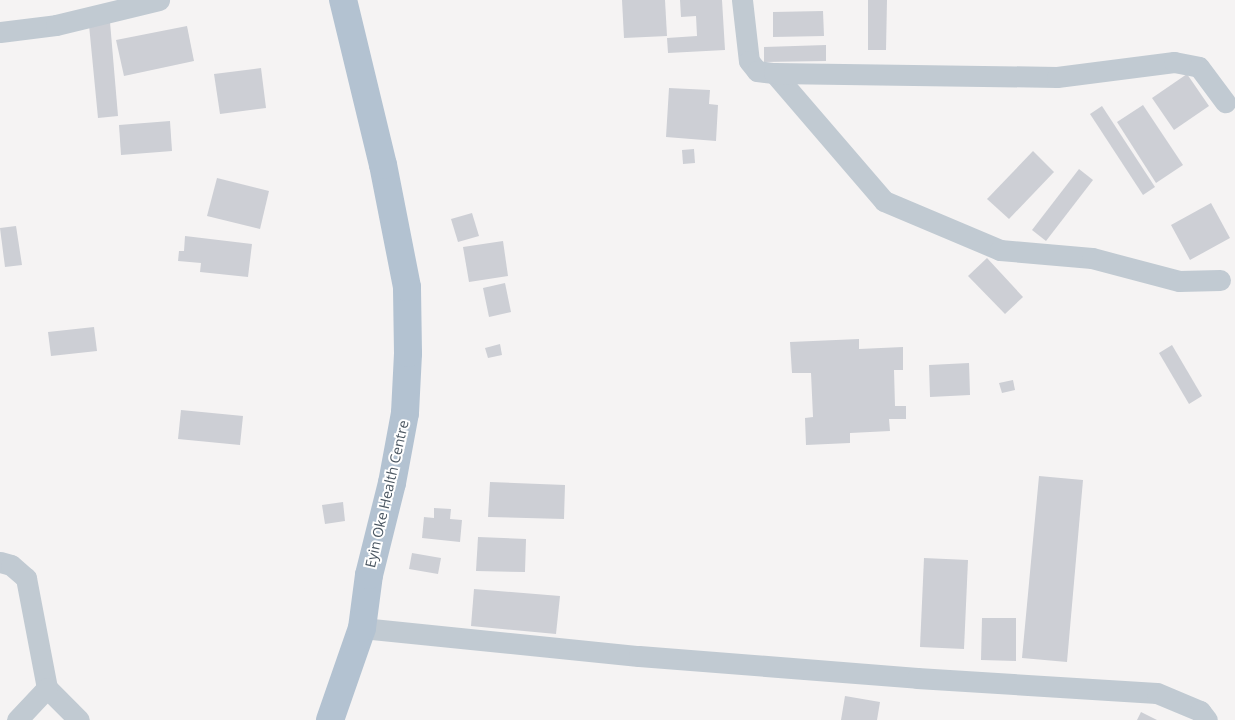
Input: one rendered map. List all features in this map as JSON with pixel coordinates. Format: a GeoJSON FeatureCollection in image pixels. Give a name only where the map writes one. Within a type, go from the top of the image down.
{"type":"FeatureCollection","features":[{"type":"Feature","properties":{"kind":"main road","name":"Eyin Oke Health Centre"},"geometry":{"type":"LineString","coordinates":[[330,720],[362,628],[369,575],[392,483],[405,413],[408,353],[407,288],[383,165],[343,0]]}},
{"type":"Feature","properties":{"kind":"street"},"geometry":{"type":"LineString","coordinates":[[0,32],[56,25],[159,0]]}},
{"type":"Feature","properties":{"kind":"street"},"geometry":{"type":"LineString","coordinates":[[742,0],[749,62],[757,72],[774,74],[1057,77],[1174,62],[1199,67],[1225,102]]}},
{"type":"Feature","properties":{"kind":"street"},"geometry":{"type":"LineString","coordinates":[[774,74],[884,201],[1000,250],[1092,258],[1179,281],[1220,280]]}},
{"type":"Feature","properties":{"kind":"street"},"geometry":{"type":"LineString","coordinates":[[0,562],[11,565],[26,578],[47,688],[79,720]]}},
{"type":"Feature","properties":{"kind":"street"},"geometry":{"type":"LineString","coordinates":[[362,628],[639,656],[917,678],[1157,693],[1200,711],[1207,720]]}},
{"type":"Feature","properties":{"kind":"street"},"geometry":{"type":"LineString","coordinates":[[17,720],[47,688]]}},
{"type":"Feature","properties":{"kind":"building"},"geometry":{"type":"Polygon","coordinates":[[[622,0],[665,0],[667,36],[624,38],[622,0]]]}},
{"type":"Feature","properties":{"kind":"building"},"geometry":{"type":"Polygon","coordinates":[[[680,0],[722,0],[725,50],[668,53],[667,38],[697,36],[696,16],[681,17],[680,0]]]}},
{"type":"Feature","properties":{"kind":"building"},"geometry":{"type":"Polygon","coordinates":[[[868,0],[887,0],[886,50],[868,50],[868,0]]]}},
{"type":"Feature","properties":{"kind":"building"},"geometry":{"type":"Polygon","coordinates":[[[823,11],[824,36],[773,37],[773,12],[823,11]]]}},
{"type":"Feature","properties":{"kind":"building"},"geometry":{"type":"Polygon","coordinates":[[[110,22],[118,116],[98,118],[89,25],[110,22]]]}},
{"type":"Feature","properties":{"kind":"building"},"geometry":{"type":"Polygon","coordinates":[[[187,26],[194,61],[124,76],[116,40],[187,26]]]}},
{"type":"Feature","properties":{"kind":"building"},"geometry":{"type":"Polygon","coordinates":[[[826,45],[826,61],[764,62],[764,47],[826,45]]]}},
{"type":"Feature","properties":{"kind":"building"},"geometry":{"type":"Polygon","coordinates":[[[261,68],[266,108],[220,114],[214,74],[261,68]]]}},
{"type":"Feature","properties":{"kind":"building"},"geometry":{"type":"Polygon","coordinates":[[[1187,74],[1209,106],[1174,130],[1152,98],[1187,74]]]}},
{"type":"Feature","properties":{"kind":"building"},"geometry":{"type":"Polygon","coordinates":[[[669,88],[710,90],[709,104],[718,105],[716,141],[666,137],[669,88]]]}},
{"type":"Feature","properties":{"kind":"building"},"geometry":{"type":"Polygon","coordinates":[[[1143,105],[1183,165],[1156,183],[1117,122],[1143,105]]]}},
{"type":"Feature","properties":{"kind":"building"},"geometry":{"type":"Polygon","coordinates":[[[1102,106],[1155,187],[1143,195],[1090,114],[1102,106]]]}},
{"type":"Feature","properties":{"kind":"building"},"geometry":{"type":"Polygon","coordinates":[[[170,121],[172,151],[121,155],[119,125],[170,121]]]}},
{"type":"Feature","properties":{"kind":"building"},"geometry":{"type":"Polygon","coordinates":[[[694,149],[695,163],[683,164],[682,150],[694,149]]]}},
{"type":"Feature","properties":{"kind":"building"},"geometry":{"type":"Polygon","coordinates":[[[1033,151],[1054,172],[1009,219],[987,199],[1033,151]]]}},
{"type":"Feature","properties":{"kind":"building"},"geometry":{"type":"Polygon","coordinates":[[[1079,169],[1093,180],[1046,241],[1032,230],[1079,169]]]}},
{"type":"Feature","properties":{"kind":"building"},"geometry":{"type":"Polygon","coordinates":[[[217,178],[269,191],[260,229],[207,216],[217,178]]]}},
{"type":"Feature","properties":{"kind":"building"},"geometry":{"type":"Polygon","coordinates":[[[1211,203],[1230,238],[1190,260],[1171,225],[1211,203]]]}},
{"type":"Feature","properties":{"kind":"building"},"geometry":{"type":"Polygon","coordinates":[[[472,213],[479,236],[458,242],[451,219],[472,213]]]}},
{"type":"Feature","properties":{"kind":"building"},"geometry":{"type":"Polygon","coordinates":[[[16,226],[22,265],[5,267],[0,228],[16,226]]]}},
{"type":"Feature","properties":{"kind":"building"},"geometry":{"type":"Polygon","coordinates":[[[185,236],[252,244],[248,277],[200,272],[201,263],[178,261],[179,251],[184,251],[185,236]]]}},
{"type":"Feature","properties":{"kind":"building"},"geometry":{"type":"Polygon","coordinates":[[[503,241],[508,276],[469,282],[463,247],[503,241]]]}},
{"type":"Feature","properties":{"kind":"building"},"geometry":{"type":"Polygon","coordinates":[[[987,258],[1023,297],[1005,314],[968,276],[987,258]]]}},
{"type":"Feature","properties":{"kind":"building"},"geometry":{"type":"Polygon","coordinates":[[[505,283],[511,312],[489,317],[483,288],[505,283]]]}},
{"type":"Feature","properties":{"kind":"building"},"geometry":{"type":"Polygon","coordinates":[[[94,327],[97,351],[51,356],[48,332],[94,327]]]}},
{"type":"Feature","properties":{"kind":"building"},"geometry":{"type":"Polygon","coordinates":[[[859,339],[859,349],[903,347],[903,370],[894,370],[895,406],[906,406],[906,419],[889,419],[890,431],[850,433],[850,443],[806,445],[805,418],[813,417],[811,373],[792,373],[790,342],[859,339]]]}},
{"type":"Feature","properties":{"kind":"building"},"geometry":{"type":"Polygon","coordinates":[[[500,344],[502,355],[488,358],[485,348],[500,344]]]}},
{"type":"Feature","properties":{"kind":"building"},"geometry":{"type":"Polygon","coordinates":[[[1172,345],[1202,396],[1189,404],[1159,353],[1172,345]]]}},
{"type":"Feature","properties":{"kind":"building"},"geometry":{"type":"Polygon","coordinates":[[[969,363],[970,395],[930,397],[929,365],[969,363]]]}},
{"type":"Feature","properties":{"kind":"building"},"geometry":{"type":"Polygon","coordinates":[[[1013,380],[1015,390],[1002,393],[999,383],[1013,380]]]}},
{"type":"Feature","properties":{"kind":"building"},"geometry":{"type":"Polygon","coordinates":[[[181,410],[243,416],[240,445],[178,439],[181,410]]]}},
{"type":"Feature","properties":{"kind":"building"},"geometry":{"type":"Polygon","coordinates":[[[1039,476],[1083,480],[1067,662],[1022,658],[1039,476]]]}},
{"type":"Feature","properties":{"kind":"building"},"geometry":{"type":"Polygon","coordinates":[[[490,482],[565,485],[564,519],[488,517],[490,482]]]}},
{"type":"Feature","properties":{"kind":"building"},"geometry":{"type":"Polygon","coordinates":[[[343,502],[345,521],[325,524],[322,505],[343,502]]]}},
{"type":"Feature","properties":{"kind":"building"},"geometry":{"type":"Polygon","coordinates":[[[434,508],[451,509],[450,519],[462,520],[460,542],[422,538],[424,517],[434,518],[434,508]]]}},
{"type":"Feature","properties":{"kind":"building"},"geometry":{"type":"Polygon","coordinates":[[[478,537],[526,539],[525,572],[476,571],[478,537]]]}},
{"type":"Feature","properties":{"kind":"building"},"geometry":{"type":"Polygon","coordinates":[[[412,553],[441,558],[438,574],[409,569],[412,553]]]}},
{"type":"Feature","properties":{"kind":"building"},"geometry":{"type":"Polygon","coordinates":[[[924,558],[968,560],[964,649],[920,647],[924,558]]]}},
{"type":"Feature","properties":{"kind":"building"},"geometry":{"type":"Polygon","coordinates":[[[474,589],[560,596],[556,634],[471,626],[474,589]]]}},
{"type":"Feature","properties":{"kind":"building"},"geometry":{"type":"Polygon","coordinates":[[[982,618],[1016,618],[1016,661],[981,660],[982,618]]]}},
{"type":"Feature","properties":{"kind":"building"},"geometry":{"type":"Polygon","coordinates":[[[845,696],[880,702],[877,720],[841,720],[845,696]]]}},
{"type":"Feature","properties":{"kind":"building"},"geometry":{"type":"Polygon","coordinates":[[[1141,712],[1157,720],[1137,720],[1141,712]]]}}]}
